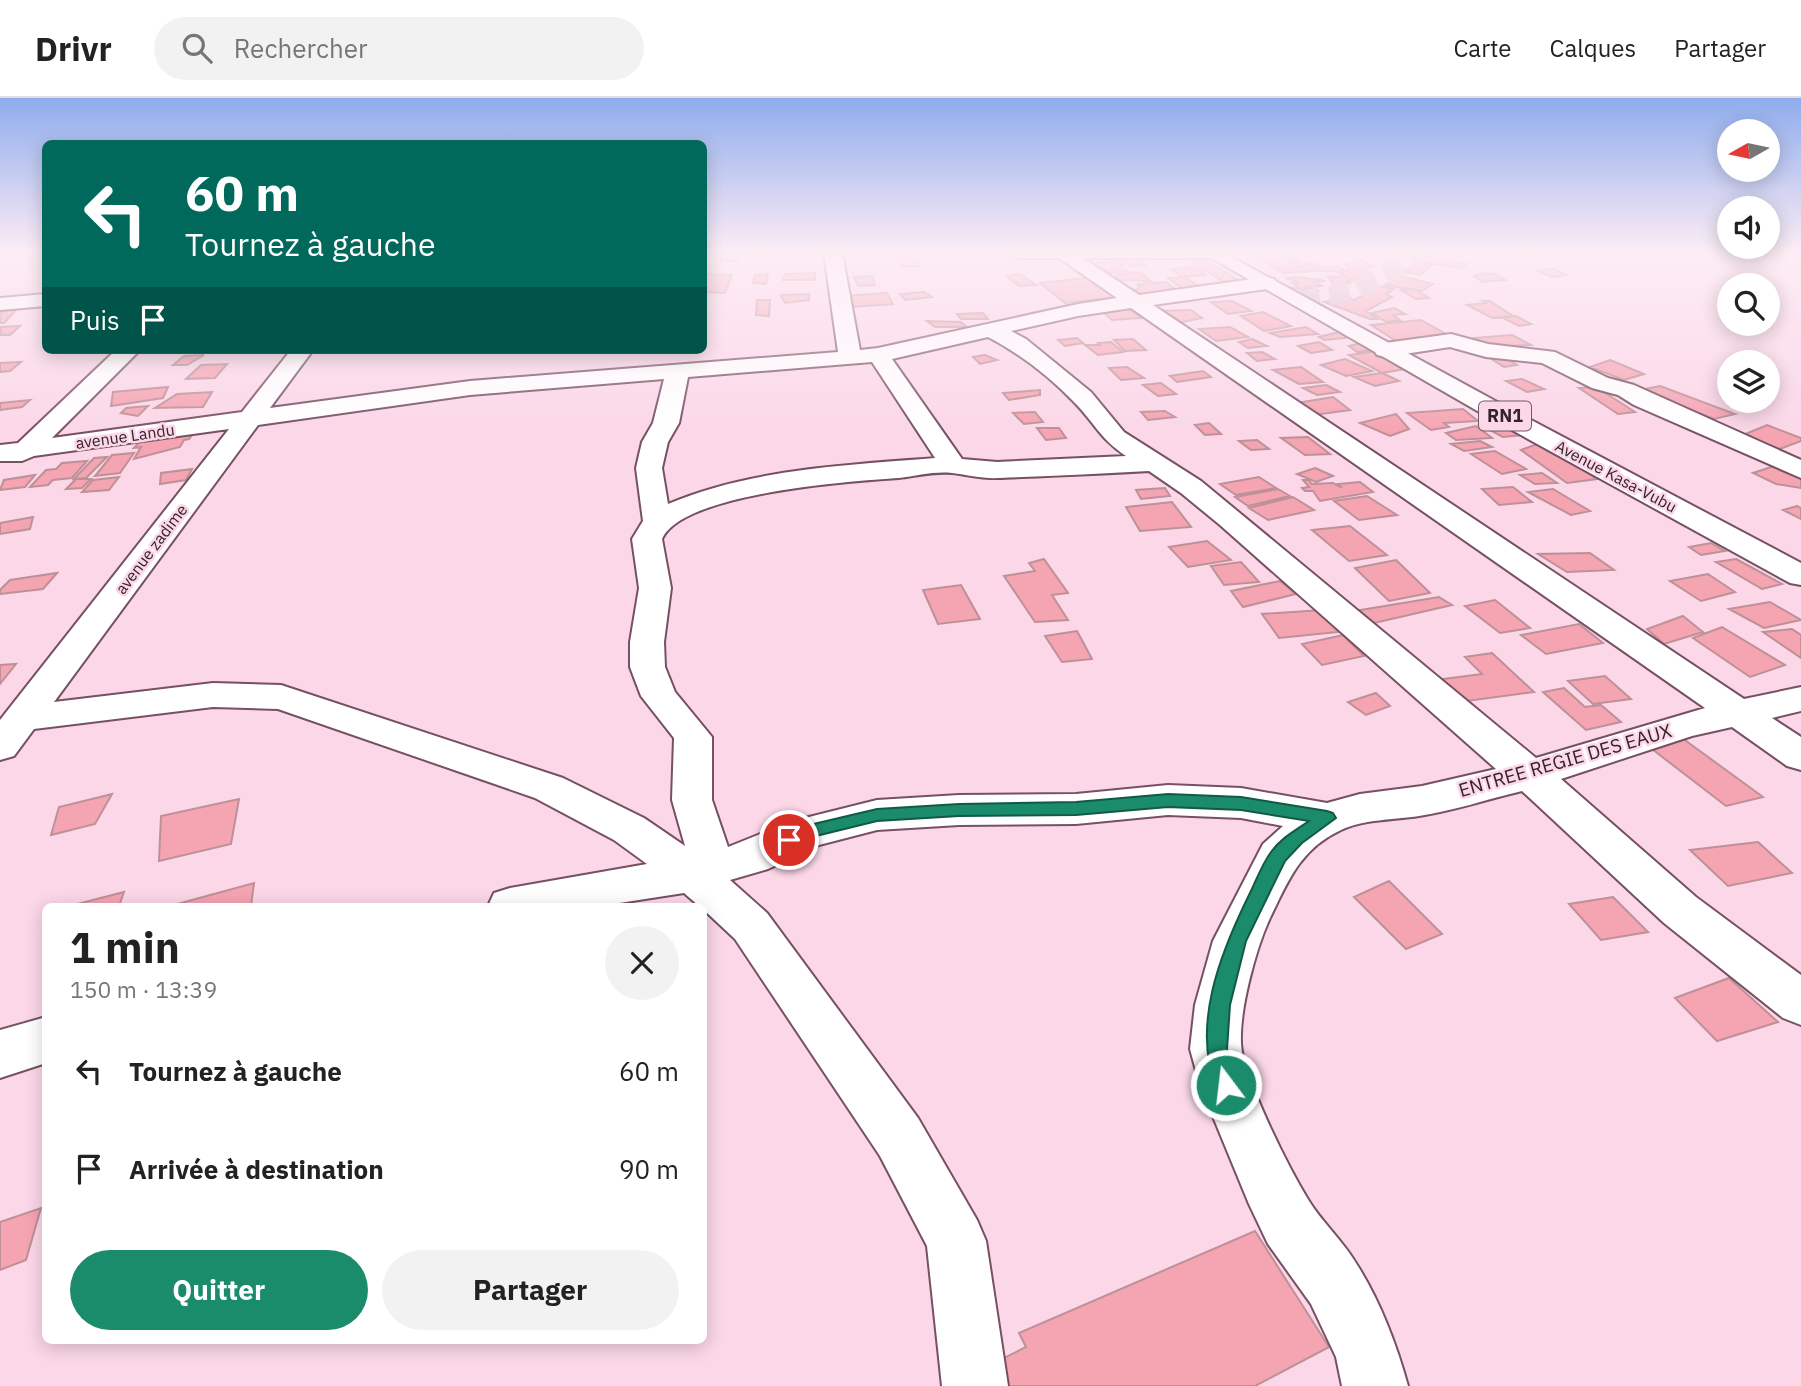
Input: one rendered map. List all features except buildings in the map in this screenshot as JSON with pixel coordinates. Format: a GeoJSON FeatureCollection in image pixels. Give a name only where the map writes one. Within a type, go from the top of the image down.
{"type":"FeatureCollection","features":[{"type":"Feature","properties":{"kind":"main road"},"geometry":{"type":"LineString","coordinates":[[844,313],[850,357]]}},
{"type":"Feature","properties":{"kind":"main road","name":"avenue Landu"},"geometry":{"type":"LineString","coordinates":[[0,453],[470,388],[878,355],[1064,313]]}},
{"type":"Feature","properties":{"kind":"main road"},"geometry":{"type":"LineString","coordinates":[[1153,313],[1801,756]]}},
{"type":"Feature","properties":{"kind":"main road","name":"Avenue Kasa-Vubu"},"geometry":{"type":"LineString","coordinates":[[1319,313],[1801,576]]}},
{"type":"Feature","properties":{"kind":"main road"},"geometry":{"type":"LineString","coordinates":[[990,329],[1018,344],[1083,397],[1115,437],[1156,463],[1230,519],[1529,775],[1680,910],[1801,1003]]}},
{"type":"Feature","properties":{"kind":"main road"},"geometry":{"type":"LineString","coordinates":[[1385,350],[1456,340],[1486,350],[1547,357],[1600,383],[1626,390],[1801,470]]}},
{"type":"Feature","properties":{"kind":"main road"},"geometry":{"type":"LineString","coordinates":[[0,468],[26,450],[125,354]]}},
{"type":"Feature","properties":{"kind":"main road","name":"avenue zadime"},"geometry":{"type":"LineString","coordinates":[[0,747],[299,354]]}},
{"type":"Feature","properties":{"kind":"main road"},"geometry":{"type":"LineString","coordinates":[[878,355],[953,465]]}},
{"type":"Feature","properties":{"kind":"main road"},"geometry":{"type":"LineString","coordinates":[[657,520],[649,468],[655,442],[666,423],[677,373]]}},
{"type":"Feature","properties":{"kind":"main road"},"geometry":{"type":"LineString","coordinates":[[693,874],[705,856],[707,847],[692,800],[693,737],[661,698],[650,677],[646,657],[655,589],[653,565],[648,557],[646,541],[657,520],[687,504],[813,477],[953,465],[971,470],[997,470],[1156,463]]}},
{"type":"Feature","properties":{"kind":"main road"},"geometry":{"type":"LineString","coordinates":[[23,718],[213,695],[281,697],[550,788],[629,829],[693,874],[751,926],[899,1137],[956,1241],[975,1386]]}},
{"type":"Feature","properties":{"kind":"main road","name":"ENTREE REGIE DES EAUX"},"geometry":{"type":"LineString","coordinates":[[1327,818],[1360,809],[1422,801],[1529,775],[1685,725],[1801,699]]}},
{"type":"Feature","properties":{"kind":"main road"},"geometry":{"type":"LineString","coordinates":[[523,903],[693,874],[753,857],[808,832],[877,815],[959,810],[1076,808],[1168,800],[1241,803],[1327,818]]}},
{"type":"Feature","properties":{"kind":"main road"},"geometry":{"type":"LineString","coordinates":[[1327,818],[1295,839],[1278,856],[1236,941],[1220,1005],[1216,1049],[1226,1085],[1269,1184],[1289,1223],[1333,1282],[1367,1353],[1375,1386]]}},
{"type":"Feature","properties":{"kind":"main road"},"geometry":{"type":"LineString","coordinates":[[0,1054],[42,1041]]}},
{"type":"Feature","properties":{"kind":"route"},"geometry":{"type":"LineString","coordinates":[[789,840],[808,832],[877,815],[959,810],[1076,808],[1168,800],[1241,803],[1327,818],[1295,839],[1278,856],[1236,941],[1220,1005],[1216,1049],[1226,1085]]}}]}
